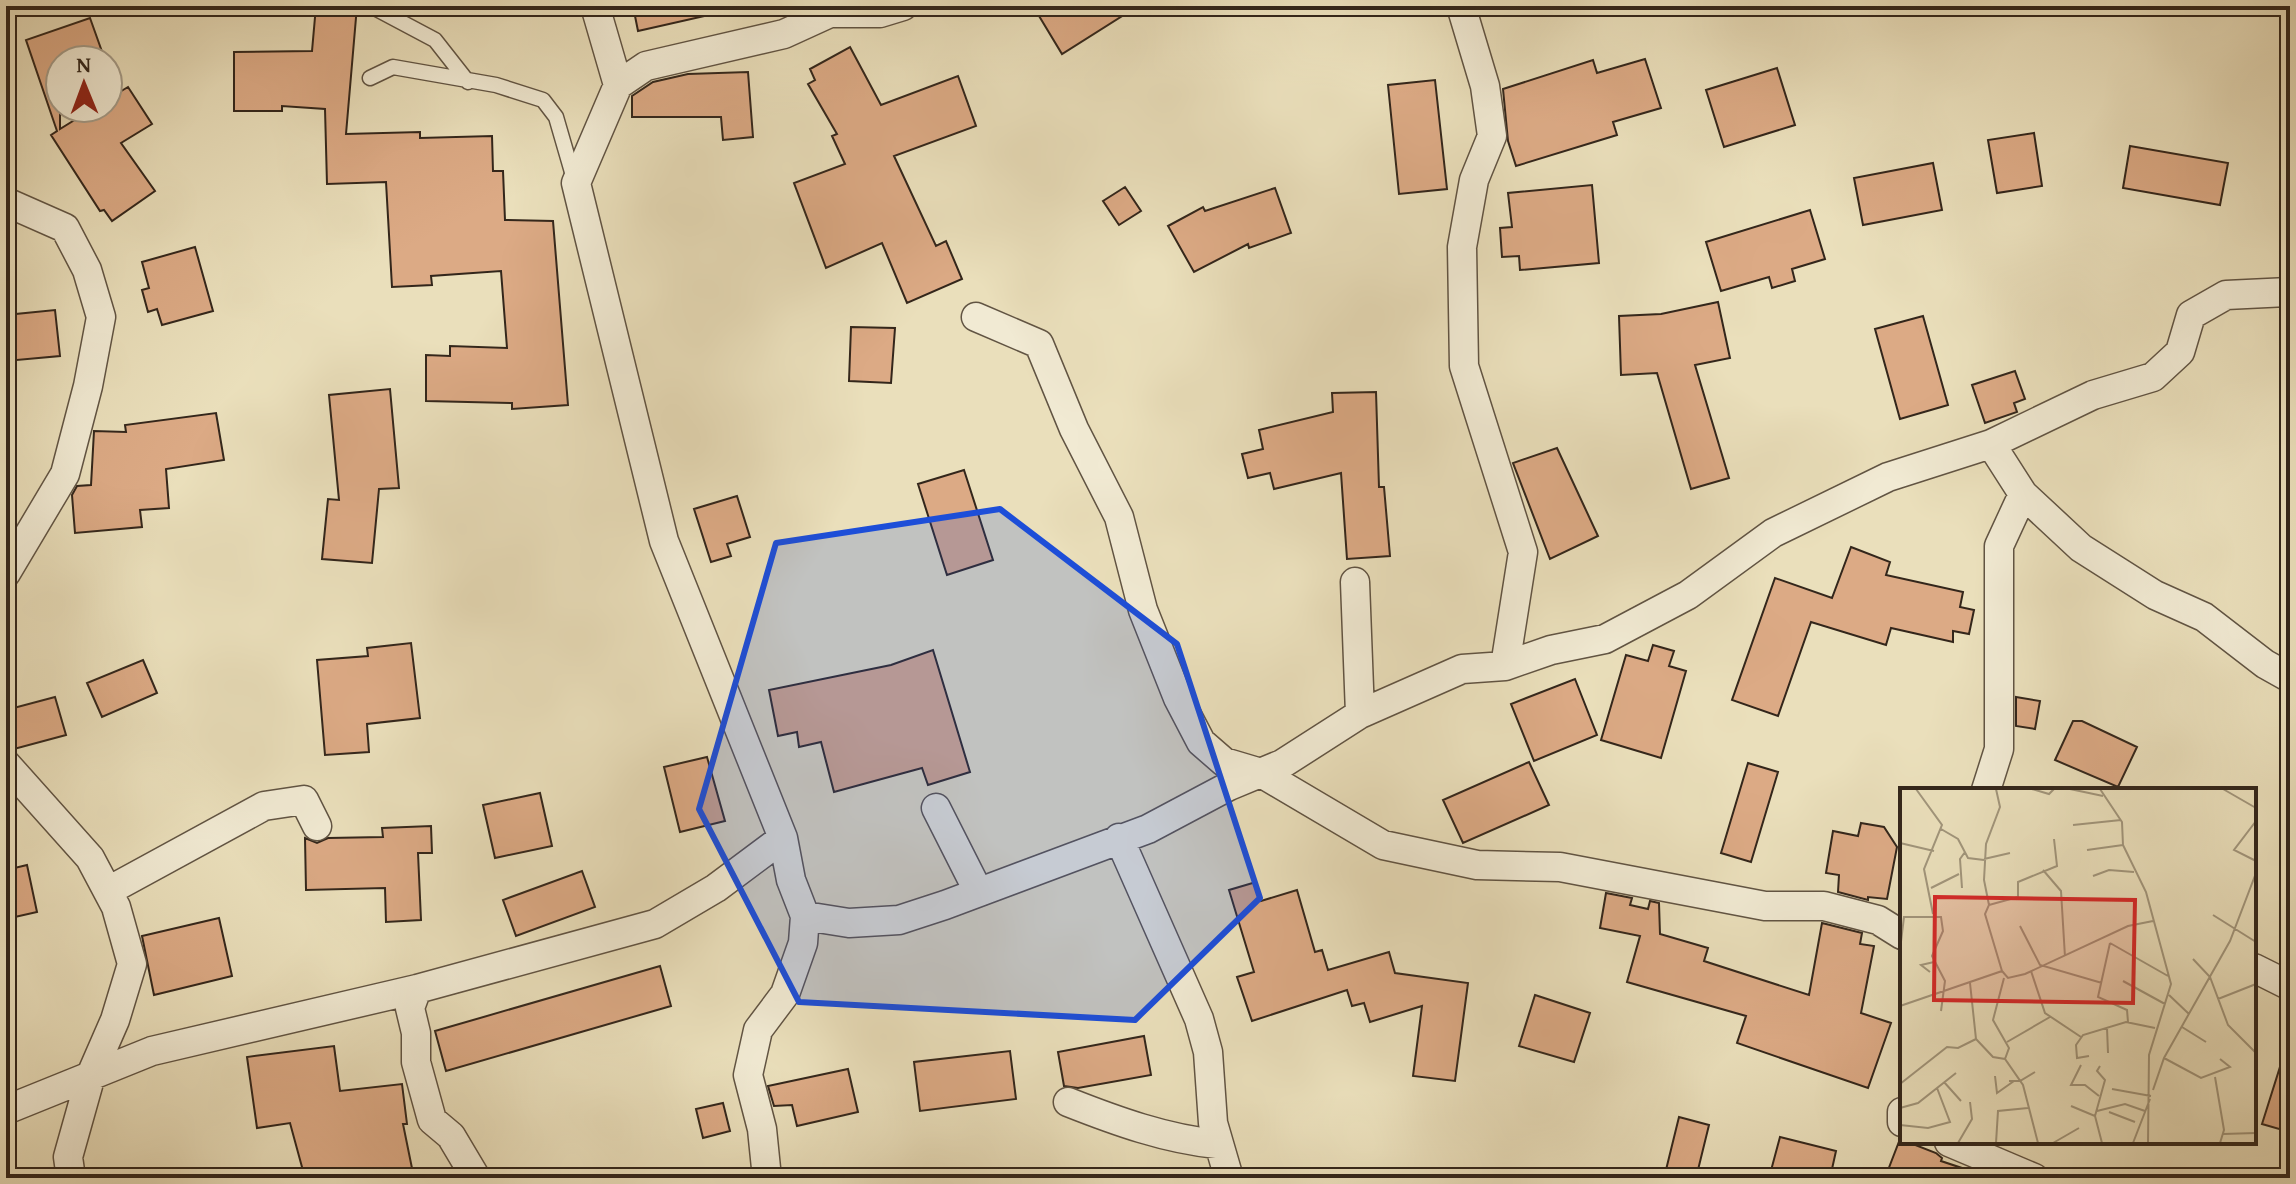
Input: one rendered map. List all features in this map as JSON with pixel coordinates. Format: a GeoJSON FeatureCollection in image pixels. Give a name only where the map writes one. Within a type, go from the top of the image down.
{"type":"FeatureCollection","features":[{"type":"Feature","properties":{"kind":"street"},"geometry":{"type":"LineString","coordinates":[[595,6],[618,85]]}},
{"type":"Feature","properties":{"kind":"street"},"geometry":{"type":"LineString","coordinates":[[767,1178],[762,1129],[748,1075],[758,1030],[785,994],[803,943],[805,916],[791,880],[783,838],[664,541],[576,183],[618,85],[646,66],[784,34],[830,13],[880,13],[903,6]]}},
{"type":"Feature","properties":{"kind":"street"},"geometry":{"type":"LineString","coordinates":[[1461,6],[1485,86],[1492,136],[1474,180],[1462,247],[1464,366],[1523,552],[1505,666]]}},
{"type":"Feature","properties":{"kind":"street"},"geometry":{"type":"LineString","coordinates":[[6,202],[65,228],[87,270],[101,317],[88,386],[65,474],[6,573]]}},
{"type":"Feature","properties":{"kind":"street"},"geometry":{"type":"LineString","coordinates":[[805,916],[849,923],[899,920],[1047,870],[1119,838],[1148,829],[1282,764],[1360,714],[1462,669],[1505,666],[1551,650],[1605,639],[1688,595],[1773,533],[1888,477],[1991,444],[2093,395],[2153,377],[2180,352],[2191,315],[2226,295],[2290,292]]}},
{"type":"Feature","properties":{"kind":"street"},"geometry":{"type":"LineString","coordinates":[[976,317],[1039,344],[1074,429],[1119,517],[1143,610],[1178,698],[1201,742],[1224,762],[1261,773],[1383,845],[1477,865],[1560,867],[1765,906],[1824,906],[1878,920],[1900,934]]}},
{"type":"Feature","properties":{"kind":"street"},"geometry":{"type":"LineString","coordinates":[[1991,444],[2023,494],[2081,548],[2155,595],[2204,617],[2265,664],[2290,678]]}},
{"type":"Feature","properties":{"kind":"street"},"geometry":{"type":"LineString","coordinates":[[1987,788],[1999,749],[1999,546],[2023,494]]}},
{"type":"Feature","properties":{"kind":"street"},"geometry":{"type":"LineString","coordinates":[[1355,582],[1360,714]]}},
{"type":"Feature","properties":{"kind":"street"},"geometry":{"type":"LineString","coordinates":[[6,764],[90,858],[116,907],[132,964],[115,1020],[91,1075],[68,1157],[71,1178]]}},
{"type":"Feature","properties":{"kind":"street"},"geometry":{"type":"LineString","coordinates":[[108,891],[264,806],[304,800],[317,826]]}},
{"type":"Feature","properties":{"kind":"street"},"geometry":{"type":"LineString","coordinates":[[936,808],[978,891]]}},
{"type":"Feature","properties":{"kind":"street"},"geometry":{"type":"LineString","coordinates":[[6,1110],[152,1051],[417,989],[655,924],[716,888],[783,838]]}},
{"type":"Feature","properties":{"kind":"street"},"geometry":{"type":"LineString","coordinates":[[1119,838],[1199,1019],[1208,1052],[1217,1144],[1229,1178]]}},
{"type":"Feature","properties":{"kind":"street"},"geometry":{"type":"LineString","coordinates":[[2256,969],[2290,986]]}},
{"type":"Feature","properties":{"kind":"street"},"geometry":{"type":"LineString","coordinates":[[417,989],[410,1008],[416,1033],[416,1062],[432,1120],[451,1136],[476,1178]]}},
{"type":"Feature","properties":{"kind":"street"},"geometry":{"type":"LineString","coordinates":[[1068,1102],[1160,1133],[1217,1144]]}},
{"type":"Feature","properties":{"kind":"street"},"geometry":{"type":"LineString","coordinates":[[1954,1144],[2034,1178]]}},
{"type":"Feature","properties":{"kind":"lane"},"geometry":{"type":"LineString","coordinates":[[371,6],[435,40],[468,82]]}},
{"type":"Feature","properties":{"kind":"lane"},"geometry":{"type":"LineString","coordinates":[[370,78],[393,67],[496,85],[543,100],[556,117],[576,183]]}},
{"type":"Feature","properties":{"kind":"highlighted area"},"geometry":{"type":"Polygon","coordinates":[[[1000,509],[1177,644],[1260,898],[1135,1020],[799,1002],[699,809],[776,543],[1000,509]]]}},
{"type":"Feature","properties":{"kind":"building"},"geometry":{"type":"Polygon","coordinates":[[[316,6],[357,6],[346,134],[420,132],[420,138],[492,136],[493,171],[503,171],[505,220],[553,221],[568,405],[512,409],[512,403],[426,401],[426,355],[450,356],[450,346],[507,348],[501,271],[431,276],[432,285],[392,287],[386,182],[327,184],[325,109],[282,106],[282,111],[234,111],[234,52],[312,51],[316,6]]]}},
{"type":"Feature","properties":{"kind":"building"},"geometry":{"type":"Polygon","coordinates":[[[633,6],[708,6],[709,15],[638,31],[633,6]]]}},
{"type":"Feature","properties":{"kind":"building"},"geometry":{"type":"Polygon","coordinates":[[[1033,6],[1138,6],[1062,54],[1033,6]]]}},
{"type":"Feature","properties":{"kind":"building"},"geometry":{"type":"Polygon","coordinates":[[[90,18],[99,44],[44,44],[44,93],[26,40],[90,18]]]}},
{"type":"Feature","properties":{"kind":"building"},"geometry":{"type":"Polygon","coordinates":[[[850,47],[881,105],[958,76],[976,126],[894,156],[936,246],[946,241],[962,279],[907,303],[882,243],[826,268],[794,183],[845,164],[832,136],[837,134],[808,84],[815,80],[810,69],[850,47]]]}},
{"type":"Feature","properties":{"kind":"building"},"geometry":{"type":"Polygon","coordinates":[[[1645,59],[1661,108],[1613,122],[1617,135],[1516,166],[1508,141],[1503,89],[1593,60],[1597,73],[1645,59]]]}},
{"type":"Feature","properties":{"kind":"building"},"geometry":{"type":"Polygon","coordinates":[[[1777,68],[1795,125],[1724,147],[1706,90],[1777,68]]]}},
{"type":"Feature","properties":{"kind":"building"},"geometry":{"type":"Polygon","coordinates":[[[748,72],[753,137],[723,140],[721,117],[632,117],[632,96],[653,82],[688,74],[748,72]]]}},
{"type":"Feature","properties":{"kind":"building"},"geometry":{"type":"Polygon","coordinates":[[[1435,80],[1447,189],[1399,194],[1388,85],[1435,80]]]}},
{"type":"Feature","properties":{"kind":"building"},"geometry":{"type":"Polygon","coordinates":[[[128,87],[152,124],[121,143],[155,191],[112,221],[104,210],[100,211],[51,135],[57,131],[55,124],[60,124],[60,129],[68,124],[124,124],[124,89],[128,87]]]}},
{"type":"Feature","properties":{"kind":"building"},"geometry":{"type":"Polygon","coordinates":[[[2034,133],[2042,186],[1997,193],[1988,140],[2034,133]]]}},
{"type":"Feature","properties":{"kind":"building"},"geometry":{"type":"Polygon","coordinates":[[[2130,146],[2228,163],[2220,205],[2123,188],[2130,146]]]}},
{"type":"Feature","properties":{"kind":"building"},"geometry":{"type":"Polygon","coordinates":[[[1933,163],[1942,210],[1863,225],[1854,178],[1933,163]]]}},
{"type":"Feature","properties":{"kind":"building"},"geometry":{"type":"Polygon","coordinates":[[[1592,185],[1599,263],[1520,270],[1519,256],[1502,257],[1500,228],[1512,227],[1508,193],[1592,185]]]}},
{"type":"Feature","properties":{"kind":"building"},"geometry":{"type":"Polygon","coordinates":[[[1125,187],[1141,211],[1119,225],[1103,201],[1125,187]]]}},
{"type":"Feature","properties":{"kind":"building"},"geometry":{"type":"Polygon","coordinates":[[[1275,188],[1291,233],[1249,248],[1248,244],[1194,272],[1168,226],[1203,207],[1205,211],[1275,188]]]}},
{"type":"Feature","properties":{"kind":"building"},"geometry":{"type":"Polygon","coordinates":[[[1810,210],[1825,259],[1792,269],[1795,281],[1772,288],[1769,277],[1721,291],[1706,242],[1810,210]]]}},
{"type":"Feature","properties":{"kind":"building"},"geometry":{"type":"Polygon","coordinates":[[[195,247],[213,311],[162,325],[157,309],[148,312],[142,290],[149,288],[142,262],[195,247]]]}},
{"type":"Feature","properties":{"kind":"building"},"geometry":{"type":"Polygon","coordinates":[[[1718,302],[1730,358],[1695,365],[1729,478],[1691,489],[1657,373],[1621,375],[1619,316],[1661,314],[1718,302]]]}},
{"type":"Feature","properties":{"kind":"building"},"geometry":{"type":"Polygon","coordinates":[[[55,310],[60,356],[6,361],[6,315],[55,310]]]}},
{"type":"Feature","properties":{"kind":"building"},"geometry":{"type":"Polygon","coordinates":[[[1923,316],[1948,405],[1900,419],[1875,329],[1923,316]]]}},
{"type":"Feature","properties":{"kind":"building"},"geometry":{"type":"Polygon","coordinates":[[[851,327],[895,328],[891,383],[849,381],[851,327]]]}},
{"type":"Feature","properties":{"kind":"building"},"geometry":{"type":"Polygon","coordinates":[[[2015,371],[2025,399],[2014,403],[2017,412],[1985,423],[1972,385],[2015,371]]]}},
{"type":"Feature","properties":{"kind":"building"},"geometry":{"type":"Polygon","coordinates":[[[390,389],[399,488],[379,489],[372,563],[322,559],[328,499],[339,500],[329,395],[390,389]]]}},
{"type":"Feature","properties":{"kind":"building"},"geometry":{"type":"Polygon","coordinates":[[[1376,392],[1379,487],[1384,487],[1390,556],[1347,559],[1341,473],[1274,489],[1270,473],[1248,478],[1242,454],[1263,449],[1259,430],[1333,412],[1332,393],[1376,392]]]}},
{"type":"Feature","properties":{"kind":"building"},"geometry":{"type":"Polygon","coordinates":[[[216,413],[224,460],[166,469],[169,508],[140,510],[142,527],[75,533],[72,495],[77,486],[91,485],[94,431],[126,432],[125,425],[216,413]]]}},
{"type":"Feature","properties":{"kind":"building"},"geometry":{"type":"Polygon","coordinates":[[[1557,448],[1598,536],[1550,559],[1513,463],[1557,448]]]}},
{"type":"Feature","properties":{"kind":"building"},"geometry":{"type":"Polygon","coordinates":[[[964,470],[993,560],[947,575],[918,484],[964,470]]]}},
{"type":"Feature","properties":{"kind":"building"},"geometry":{"type":"Polygon","coordinates":[[[737,496],[750,537],[727,544],[731,556],[711,562],[694,509],[737,496]]]}},
{"type":"Feature","properties":{"kind":"building"},"geometry":{"type":"Polygon","coordinates":[[[1851,547],[1890,562],[1886,575],[1963,592],[1960,607],[1974,610],[1969,634],[1953,631],[1953,642],[1891,628],[1886,645],[1811,622],[1778,716],[1732,700],[1775,578],[1832,598],[1851,547]]]}},
{"type":"Feature","properties":{"kind":"building"},"geometry":{"type":"Polygon","coordinates":[[[411,643],[420,718],[367,724],[369,752],[325,755],[317,660],[368,656],[367,648],[411,643]]]}},
{"type":"Feature","properties":{"kind":"building"},"geometry":{"type":"Polygon","coordinates":[[[1653,645],[1674,651],[1669,666],[1686,671],[1661,758],[1601,740],[1626,655],[1648,661],[1653,645]]]}},
{"type":"Feature","properties":{"kind":"building"},"geometry":{"type":"Polygon","coordinates":[[[933,650],[970,772],[928,785],[922,768],[834,792],[821,742],[799,747],[797,732],[778,736],[769,690],[891,665],[933,650]]]}},
{"type":"Feature","properties":{"kind":"building"},"geometry":{"type":"Polygon","coordinates":[[[143,660],[157,693],[102,717],[87,683],[143,660]]]}},
{"type":"Feature","properties":{"kind":"building"},"geometry":{"type":"Polygon","coordinates":[[[1575,679],[1597,735],[1534,761],[1511,704],[1575,679]]]}},
{"type":"Feature","properties":{"kind":"building"},"geometry":{"type":"Polygon","coordinates":[[[55,697],[66,735],[14,749],[6,747],[6,710],[55,697]]]}},
{"type":"Feature","properties":{"kind":"building"},"geometry":{"type":"Polygon","coordinates":[[[2016,697],[2040,701],[2035,729],[2016,726],[2016,697]]]}},
{"type":"Feature","properties":{"kind":"building"},"geometry":{"type":"Polygon","coordinates":[[[2073,721],[2082,721],[2137,747],[2118,787],[2055,760],[2073,721]]]}},
{"type":"Feature","properties":{"kind":"building"},"geometry":{"type":"Polygon","coordinates":[[[707,757],[725,821],[680,832],[664,767],[707,757]]]}},
{"type":"Feature","properties":{"kind":"building"},"geometry":{"type":"Polygon","coordinates":[[[1529,762],[1549,805],[1463,843],[1443,800],[1529,762]]]}},
{"type":"Feature","properties":{"kind":"building"},"geometry":{"type":"Polygon","coordinates":[[[1748,763],[1778,772],[1751,862],[1721,853],[1748,763]]]}},
{"type":"Feature","properties":{"kind":"building"},"geometry":{"type":"Polygon","coordinates":[[[540,793],[552,846],[495,858],[483,805],[540,793]]]}},
{"type":"Feature","properties":{"kind":"building"},"geometry":{"type":"Polygon","coordinates":[[[1861,823],[1884,827],[1897,847],[1887,899],[1868,897],[1868,900],[1838,892],[1839,875],[1826,873],[1833,831],[1858,836],[1861,823]]]}},
{"type":"Feature","properties":{"kind":"building"},"geometry":{"type":"Polygon","coordinates":[[[431,826],[432,853],[418,853],[421,920],[386,922],[385,888],[306,890],[305,838],[317,843],[328,838],[383,837],[382,828],[431,826]]]}},
{"type":"Feature","properties":{"kind":"building"},"geometry":{"type":"Polygon","coordinates":[[[27,865],[37,912],[6,919],[6,870],[27,865]]]}},
{"type":"Feature","properties":{"kind":"building"},"geometry":{"type":"Polygon","coordinates":[[[582,871],[595,907],[516,936],[503,900],[582,871]]]}},
{"type":"Feature","properties":{"kind":"building"},"geometry":{"type":"Polygon","coordinates":[[[1256,882],[1261,901],[1297,890],[1315,952],[1322,950],[1328,970],[1389,952],[1395,973],[1468,983],[1455,1081],[1413,1076],[1422,1006],[1370,1022],[1364,1003],[1352,1006],[1347,990],[1252,1021],[1237,977],[1254,972],[1229,890],[1256,882]]]}},
{"type":"Feature","properties":{"kind":"building"},"geometry":{"type":"Polygon","coordinates":[[[1606,893],[1632,898],[1630,905],[1648,909],[1650,901],[1659,903],[1660,934],[1708,948],[1704,961],[1809,995],[1822,923],[1862,933],[1860,944],[1874,946],[1861,1013],[1891,1023],[1868,1088],[1737,1043],[1746,1016],[1627,982],[1640,936],[1600,928],[1606,893]]]}},
{"type":"Feature","properties":{"kind":"building"},"geometry":{"type":"Polygon","coordinates":[[[219,918],[232,976],[154,995],[142,936],[219,918]]]}},
{"type":"Feature","properties":{"kind":"building"},"geometry":{"type":"Polygon","coordinates":[[[660,966],[671,1006],[446,1071],[435,1031],[660,966]]]}},
{"type":"Feature","properties":{"kind":"building"},"geometry":{"type":"Polygon","coordinates":[[[1535,995],[1590,1013],[1574,1062],[1519,1046],[1535,995]]]}},
{"type":"Feature","properties":{"kind":"building"},"geometry":{"type":"Polygon","coordinates":[[[1144,1036],[1151,1075],[1078,1088],[1064,1086],[1058,1052],[1144,1036]]]}},
{"type":"Feature","properties":{"kind":"building"},"geometry":{"type":"Polygon","coordinates":[[[334,1046],[340,1091],[402,1084],[407,1124],[403,1124],[414,1178],[305,1178],[290,1123],[257,1128],[247,1057],[334,1046]]]}},
{"type":"Feature","properties":{"kind":"building"},"geometry":{"type":"Polygon","coordinates":[[[1010,1051],[1016,1099],[920,1111],[914,1062],[1010,1051]]]}},
{"type":"Feature","properties":{"kind":"building"},"geometry":{"type":"Polygon","coordinates":[[[2285,1051],[2290,1052],[2290,1132],[2262,1124],[2285,1051]]]}},
{"type":"Feature","properties":{"kind":"building"},"geometry":{"type":"Polygon","coordinates":[[[848,1069],[858,1112],[797,1126],[792,1105],[774,1106],[768,1086],[848,1069]]]}},
{"type":"Feature","properties":{"kind":"building"},"geometry":{"type":"Polygon","coordinates":[[[723,1103],[730,1131],[703,1138],[696,1109],[723,1103]]]}},
{"type":"Feature","properties":{"kind":"building"},"geometry":{"type":"Polygon","coordinates":[[[1679,1117],[1709,1125],[1696,1178],[1664,1178],[1679,1117]]]}},
{"type":"Feature","properties":{"kind":"building"},"geometry":{"type":"Polygon","coordinates":[[[1780,1137],[1836,1151],[1830,1178],[1769,1178],[1780,1137]]]}},
{"type":"Feature","properties":{"kind":"building"},"geometry":{"type":"Polygon","coordinates":[[[1900,1139],[1900,1144],[1913,1144],[1936,1153],[1942,1158],[1941,1161],[1980,1174],[1979,1178],[1885,1178],[1900,1139]]]}}]}
